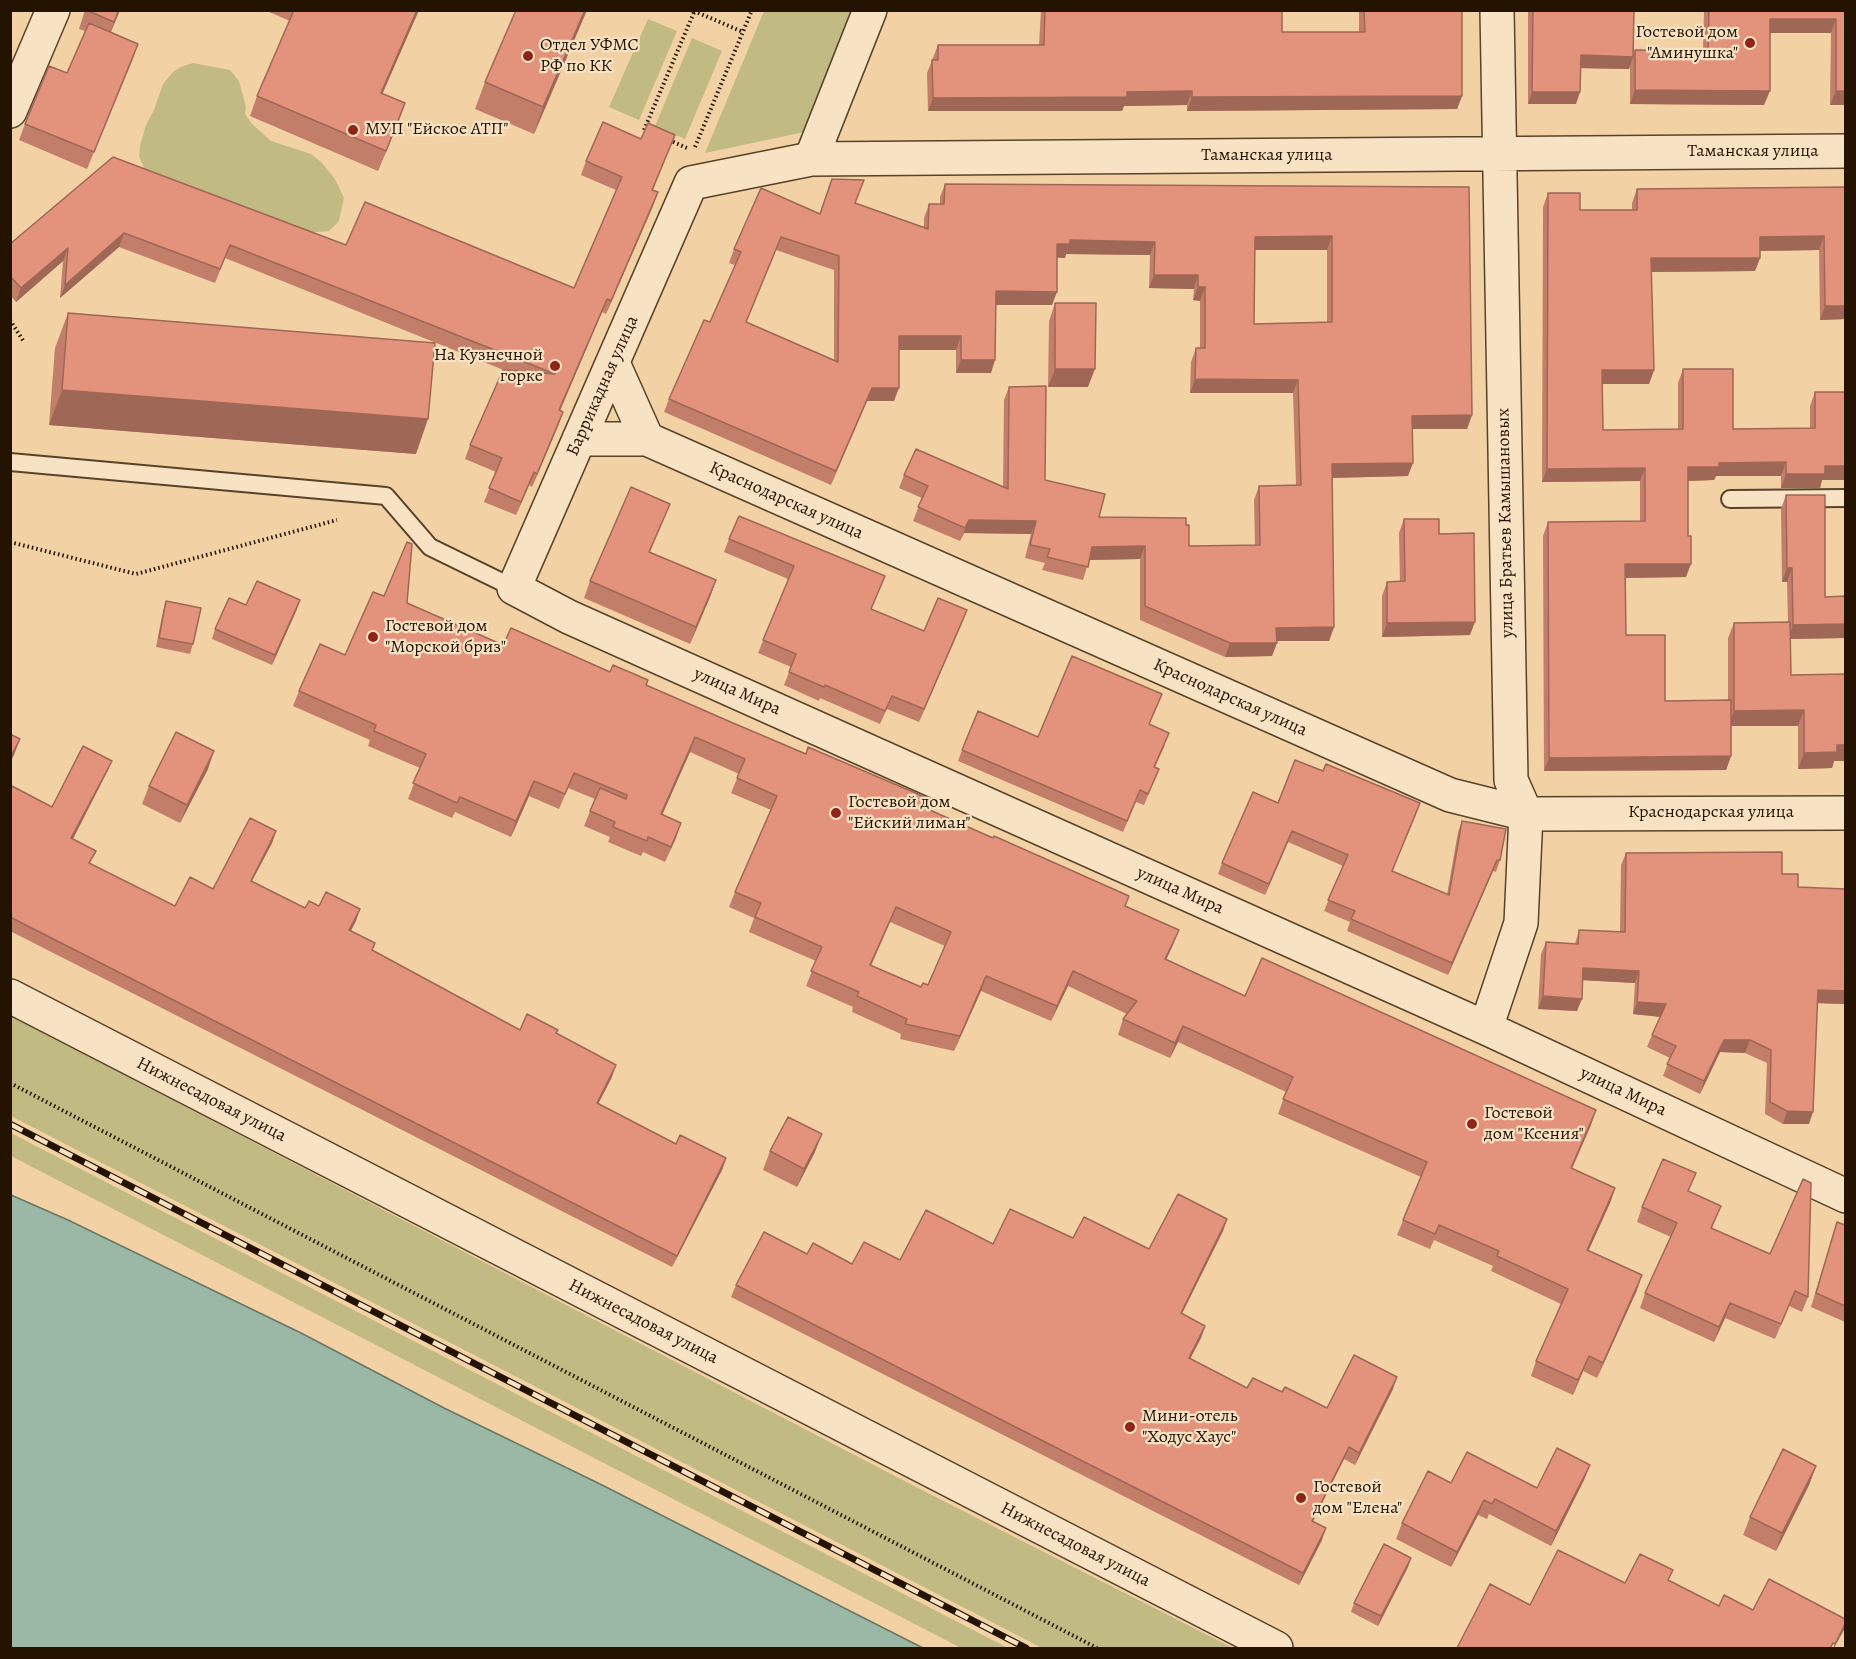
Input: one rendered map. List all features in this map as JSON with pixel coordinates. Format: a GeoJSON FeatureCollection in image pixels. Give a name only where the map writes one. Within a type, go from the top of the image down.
{"type":"FeatureCollection","features":[{"type":"Feature","properties":{"kind":"street"},"geometry":{"type":"LineString","coordinates":[[10,111],[52,10]]}},
{"type":"Feature","properties":{"kind":"street"},"geometry":{"type":"LineString","coordinates":[[811,159],[870,10]]}},
{"type":"Feature","properties":{"kind":"street","name":"улица Братьев Камышановых"},"geometry":{"type":"LineString","coordinates":[[1486,1028],[1521,923],[1526,814],[1511,780],[1497,10]]}},
{"type":"Feature","properties":{"kind":"street","name":"Таманская улица"},"geometry":{"type":"LineString","coordinates":[[691,183],[811,159],[1845,151]]}},
{"type":"Feature","properties":{"kind":"street","name":"Баррикадная улица"},"geometry":{"type":"LineString","coordinates":[[514,588],[691,183]]}},
{"type":"Feature","properties":{"kind":"street"},"geometry":{"type":"LineString","coordinates":[[613,363],[647,439]]}},
{"type":"Feature","properties":{"kind":"street","name":"Краснодарская улица"},"geometry":{"type":"LineString","coordinates":[[579,439],[647,439],[1450,795],[1526,814],[1845,813]]}},
{"type":"Feature","properties":{"kind":"street","name":"улица Мира"},"geometry":{"type":"LineString","coordinates":[[514,588],[580,622],[1486,1028],[1845,1196]]}},
{"type":"Feature","properties":{"kind":"street","name":"Нижнесадовая улица"},"geometry":{"type":"LineString","coordinates":[[10,996],[1276,1648]]}},
{"type":"Feature","properties":{"kind":"lane"},"geometry":{"type":"LineString","coordinates":[[10,462],[386,496],[430,547],[514,588]]}},
{"type":"Feature","properties":{"kind":"lane"},"geometry":{"type":"LineString","coordinates":[[1730,499],[1845,498]]}},
{"type":"Feature","properties":{"kind":"path"},"geometry":{"type":"LineString","coordinates":[[665,139],[694,151],[752,10]]}},
{"type":"Feature","properties":{"kind":"path"},"geometry":{"type":"LineString","coordinates":[[655,134],[644,130],[694,11],[743,32]]}},
{"type":"Feature","properties":{"kind":"path"},"geometry":{"type":"LineString","coordinates":[[10,320],[24,342]]}},
{"type":"Feature","properties":{"kind":"path"},"geometry":{"type":"LineString","coordinates":[[10,542],[136,574],[340,519]]}},
{"type":"Feature","properties":{"kind":"path"},"geometry":{"type":"LineString","coordinates":[[10,1083],[1097,1648]]}},
{"type":"Feature","properties":{"kind":"shaded area"},"geometry":{"type":"Polygon","coordinates":[[[764,11],[861,11],[814,130],[705,153],[764,11]]]}},
{"type":"Feature","properties":{"kind":"shaded area"},"geometry":{"type":"Polygon","coordinates":[[[648,19],[677,31],[639,120],[609,107],[648,19]]]}},
{"type":"Feature","properties":{"kind":"shaded area"},"geometry":{"type":"Polygon","coordinates":[[[692,38],[722,51],[685,139],[655,126],[692,38]]]}},
{"type":"Feature","properties":{"kind":"shaded area"},"geometry":{"type":"Polygon","coordinates":[[[193,63],[230,70],[239,81],[246,107],[245,114],[252,124],[271,141],[311,154],[335,179],[344,198],[339,221],[329,231],[307,233],[145,171],[139,156],[140,146],[163,84],[173,72],[193,63]]]}},
{"type":"Feature","properties":{"kind":"shaded area"},"geometry":{"type":"Polygon","coordinates":[[[11,1016],[918,1488],[1233,1648],[1042,1648],[11,1116],[11,1016]]]}},
{"type":"Feature","properties":{"kind":"shaded area"},"geometry":{"type":"Polygon","coordinates":[[[11,1133],[1008,1648],[961,1648],[11,1156],[11,1133]]]}},
{"type":"Feature","properties":{"kind":"shaded area"},"geometry":{"type":"Polygon","coordinates":[[[11,1195],[68,1220],[303,1334],[444,1408],[600,1484],[923,1648],[11,1648],[11,1195]]]}},
{"type":"Feature","properties":{"kind":"building"},"geometry":{"type":"Polygon","coordinates":[[[86,10],[119,10],[114,22],[86,10]]]}},
{"type":"Feature","properties":{"kind":"building"},"geometry":{"type":"Polygon","coordinates":[[[294,10],[417,10],[381,93],[405,103],[386,151],[257,96],[294,10]]]}},
{"type":"Feature","properties":{"kind":"building"},"geometry":{"type":"Polygon","coordinates":[[[516,10],[585,10],[543,107],[485,82],[516,10]]]}},
{"type":"Feature","properties":{"kind":"building"},"geometry":{"type":"Polygon","coordinates":[[[1045,10],[1282,10],[1282,32],[1365,32],[1364,10],[1462,10],[1462,96],[1192,97],[1192,91],[1127,92],[1127,97],[933,98],[932,60],[938,60],[938,45],[1044,45],[1045,10]]]}},
{"type":"Feature","properties":{"kind":"building"},"geometry":{"type":"Polygon","coordinates":[[[1533,10],[1634,10],[1633,57],[1581,55],[1580,92],[1532,92],[1533,10]]]}},
{"type":"Feature","properties":{"kind":"building"},"geometry":{"type":"Polygon","coordinates":[[[1709,10],[1845,10],[1845,91],[1836,91],[1836,19],[1770,19],[1770,91],[1635,90],[1635,50],[1708,51],[1709,10]]]}},
{"type":"Feature","properties":{"kind":"building"},"geometry":{"type":"Polygon","coordinates":[[[89,23],[138,44],[94,152],[25,124],[49,66],[67,73],[89,23]]]}},
{"type":"Feature","properties":{"kind":"building"},"geometry":{"type":"Polygon","coordinates":[[[603,122],[641,139],[648,123],[675,135],[652,190],[658,192],[611,301],[607,299],[559,410],[563,412],[537,474],[534,472],[521,502],[489,488],[502,458],[470,445],[503,370],[555,374],[230,245],[220,269],[124,233],[65,285],[68,248],[21,288],[10,276],[10,244],[113,157],[346,245],[365,202],[574,288],[622,177],[586,161],[603,122]]]}},
{"type":"Feature","properties":{"kind":"building"},"geometry":{"type":"Polygon","coordinates":[[[832,179],[864,180],[855,203],[928,229],[929,204],[944,204],[945,184],[1469,187],[1472,415],[1412,416],[1413,463],[1332,464],[1334,627],[1276,628],[1277,643],[1230,643],[1145,606],[1145,546],[1092,547],[1088,567],[1047,557],[1050,549],[1030,545],[1036,521],[969,520],[965,528],[918,507],[928,486],[904,475],[916,449],[1008,489],[1009,387],[1046,386],[1045,480],[1105,494],[1099,517],[1186,518],[1186,525],[1189,525],[1189,546],[1260,545],[1259,486],[1301,485],[1298,380],[1195,379],[1196,348],[1205,348],[1205,287],[1198,287],[1198,275],[1154,275],[1155,242],[1070,240],[1070,244],[1057,244],[1057,292],[996,291],[995,360],[961,360],[961,336],[899,336],[899,388],[872,388],[836,471],[669,399],[704,320],[710,322],[741,252],[734,249],[761,188],[820,214],[832,179]],[[1332,236],[1255,237],[1254,324],[1332,322],[1332,236]],[[781,237],[746,322],[838,362],[839,256],[781,237]]]}},
{"type":"Feature","properties":{"kind":"building"},"geometry":{"type":"Polygon","coordinates":[[[1845,187],[1845,306],[1825,306],[1824,236],[1760,237],[1760,258],[1651,258],[1654,370],[1602,370],[1603,430],[1683,429],[1683,369],[1733,369],[1733,429],[1815,428],[1815,392],[1845,392],[1845,466],[1825,466],[1825,474],[1786,474],[1786,462],[1719,463],[1719,467],[1688,467],[1688,536],[1691,536],[1691,564],[1625,564],[1626,635],[1665,635],[1665,701],[1731,700],[1731,756],[1549,758],[1548,522],[1645,521],[1645,468],[1547,469],[1548,193],[1580,193],[1580,210],[1637,210],[1637,189],[1845,187]]]}},
{"type":"Feature","properties":{"kind":"building"},"geometry":{"type":"Polygon","coordinates":[[[1055,303],[1096,303],[1095,369],[1055,369],[1055,303]]]}},
{"type":"Feature","properties":{"kind":"building"},"geometry":{"type":"Polygon","coordinates":[[[68,313],[435,343],[428,419],[62,390],[68,313]]]}},
{"type":"Feature","properties":{"kind":"building"},"geometry":{"type":"Polygon","coordinates":[[[631,487],[670,504],[649,552],[716,580],[696,627],[590,581],[631,487]]]}},
{"type":"Feature","properties":{"kind":"building"},"geometry":{"type":"Polygon","coordinates":[[[1786,495],[1825,495],[1825,597],[1845,596],[1845,624],[1793,625],[1792,568],[1787,568],[1786,495]]]}},
{"type":"Feature","properties":{"kind":"building"},"geometry":{"type":"Polygon","coordinates":[[[739,516],[885,576],[871,609],[924,631],[938,598],[967,610],[924,709],[892,696],[885,711],[789,672],[796,654],[763,640],[794,566],[729,539],[739,516]]]}},
{"type":"Feature","properties":{"kind":"building"},"geometry":{"type":"Polygon","coordinates":[[[1404,519],[1439,519],[1439,534],[1474,533],[1475,622],[1387,623],[1387,582],[1405,581],[1404,519]]]}},
{"type":"Feature","properties":{"kind":"building"},"geometry":{"type":"Polygon","coordinates":[[[407,542],[412,544],[407,603],[503,645],[511,628],[610,672],[613,665],[648,680],[646,685],[806,754],[808,747],[927,798],[923,807],[1129,896],[1125,906],[1179,930],[1165,959],[1245,996],[1262,958],[1596,1110],[1571,1168],[1615,1188],[1587,1250],[1642,1275],[1603,1363],[1589,1356],[1578,1380],[1536,1361],[1568,1289],[1497,1256],[1499,1251],[1439,1225],[1435,1234],[1403,1220],[1427,1162],[1283,1099],[1293,1077],[1183,1026],[1175,1043],[1123,1019],[1137,1001],[1073,971],[1057,1006],[986,976],[960,1036],[905,1024],[907,1019],[857,996],[859,992],[811,971],[822,947],[755,917],[761,903],[735,892],[777,796],[737,778],[745,759],[695,737],[661,814],[681,823],[671,847],[648,837],[647,841],[613,827],[615,822],[590,811],[600,788],[626,799],[627,795],[574,773],[565,794],[534,781],[516,821],[460,797],[457,803],[413,783],[426,754],[374,731],[376,725],[299,691],[320,644],[345,655],[373,592],[384,596],[407,542]],[[896,907],[870,965],[921,987],[923,983],[928,985],[951,932],[896,907]]]}},
{"type":"Feature","properties":{"kind":"building"},"geometry":{"type":"Polygon","coordinates":[[[257,581],[300,600],[275,655],[215,629],[229,598],[246,605],[257,581]]]}},
{"type":"Feature","properties":{"kind":"building"},"geometry":{"type":"Polygon","coordinates":[[[166,601],[201,608],[193,644],[159,638],[166,601]]]}},
{"type":"Feature","properties":{"kind":"building"},"geometry":{"type":"Polygon","coordinates":[[[1790,622],[1791,675],[1845,674],[1845,745],[1837,745],[1837,752],[1804,753],[1804,710],[1734,711],[1734,623],[1790,622]]]}},
{"type":"Feature","properties":{"kind":"building"},"geometry":{"type":"Polygon","coordinates":[[[1072,656],[1162,694],[1149,724],[1169,733],[1154,767],[1159,769],[1148,794],[1140,790],[1127,821],[962,750],[978,711],[1038,737],[1072,656]]]}},
{"type":"Feature","properties":{"kind":"building"},"geometry":{"type":"Polygon","coordinates":[[[176,732],[214,751],[187,805],[149,786],[176,732]]]}},
{"type":"Feature","properties":{"kind":"building"},"geometry":{"type":"Polygon","coordinates":[[[10,734],[20,739],[10,758],[10,734]]]}},
{"type":"Feature","properties":{"kind":"building"},"geometry":{"type":"Polygon","coordinates":[[[83,746],[112,761],[71,838],[96,851],[89,863],[175,906],[190,877],[213,889],[250,818],[276,831],[251,881],[305,908],[309,901],[319,906],[326,892],[360,909],[349,930],[375,943],[372,950],[520,1030],[527,1014],[558,1030],[556,1033],[616,1065],[597,1103],[676,1144],[680,1135],[726,1158],[677,1256],[10,917],[10,785],[52,807],[83,746]]]}},
{"type":"Feature","properties":{"kind":"building"},"geometry":{"type":"Polygon","coordinates":[[[1295,760],[1323,771],[1326,764],[1420,803],[1392,871],[1449,895],[1462,821],[1506,829],[1500,860],[1497,860],[1452,963],[1351,919],[1355,911],[1328,900],[1348,855],[1292,831],[1269,884],[1222,863],[1253,792],[1278,803],[1295,760]]]}},
{"type":"Feature","properties":{"kind":"building"},"geometry":{"type":"Polygon","coordinates":[[[1782,852],[1782,874],[1798,874],[1798,887],[1845,889],[1845,991],[1818,990],[1813,1112],[1787,1111],[1770,1102],[1771,1050],[1750,1040],[1724,1040],[1704,1081],[1667,1064],[1676,1046],[1652,1035],[1666,1004],[1637,1002],[1639,971],[1583,968],[1582,999],[1543,996],[1546,942],[1578,944],[1579,930],[1625,932],[1626,853],[1782,852]]]}},
{"type":"Feature","properties":{"kind":"building"},"geometry":{"type":"Polygon","coordinates":[[[788,1117],[822,1134],[804,1169],[770,1151],[788,1117]]]}},
{"type":"Feature","properties":{"kind":"building"},"geometry":{"type":"Polygon","coordinates":[[[1663,1159],[1696,1173],[1688,1191],[1721,1206],[1711,1228],[1770,1254],[1803,1179],[1811,1183],[1808,1297],[1795,1291],[1781,1324],[1730,1303],[1719,1327],[1645,1293],[1677,1223],[1642,1207],[1663,1159]]]}},
{"type":"Feature","properties":{"kind":"building"},"geometry":{"type":"Polygon","coordinates":[[[1178,1194],[1227,1219],[1181,1313],[1205,1326],[1189,1358],[1247,1388],[1253,1378],[1282,1392],[1285,1387],[1327,1408],[1354,1355],[1397,1377],[1359,1453],[1349,1447],[1312,1521],[1326,1528],[1303,1573],[736,1285],[764,1232],[807,1254],[813,1243],[852,1264],[864,1242],[900,1260],[926,1210],[993,1244],[1010,1209],[1073,1238],[1084,1217],[1149,1249],[1178,1194]]]}},
{"type":"Feature","properties":{"kind":"building"},"geometry":{"type":"Polygon","coordinates":[[[1837,1222],[1845,1225],[1845,1306],[1816,1293],[1837,1222]]]}},
{"type":"Feature","properties":{"kind":"building"},"geometry":{"type":"Polygon","coordinates":[[[1557,1448],[1590,1465],[1556,1531],[1495,1499],[1492,1504],[1484,1500],[1457,1552],[1402,1523],[1428,1471],[1451,1483],[1467,1452],[1537,1488],[1557,1448]]]}},
{"type":"Feature","properties":{"kind":"building"},"geometry":{"type":"Polygon","coordinates":[[[1783,1449],[1816,1466],[1782,1533],[1750,1517],[1783,1449]]]}},
{"type":"Feature","properties":{"kind":"building"},"geometry":{"type":"Polygon","coordinates":[[[1384,1544],[1411,1558],[1381,1616],[1354,1603],[1384,1544]]]}},
{"type":"Feature","properties":{"kind":"building"},"geometry":{"type":"Polygon","coordinates":[[[1558,1550],[1625,1583],[1640,1554],[1673,1570],[1668,1580],[1719,1606],[1724,1595],[1753,1610],[1769,1579],[1845,1619],[1845,1624],[1835,1644],[1833,1643],[1830,1648],[1457,1648],[1490,1584],[1530,1605],[1558,1550]]]}},
{"type":"Feature","properties":{"kind":"railway"},"geometry":{"type":"LineString","coordinates":[[10,1124],[1026,1648]]}},
{"type":"Feature","properties":{"kind":"place","name":"Гостевой дом \"Аминушка\""},"geometry":{"type":"Point","coordinates":[1750,43]}},
{"type":"Feature","properties":{"kind":"place","name":"Отдел УФМС РФ по КК"},"geometry":{"type":"Point","coordinates":[528,56]}},
{"type":"Feature","properties":{"kind":"place","name":"МУП \"Ейское АТП\""},"geometry":{"type":"Point","coordinates":[353,130]}},
{"type":"Feature","properties":{"kind":"place","name":"На Кузнечной горке"},"geometry":{"type":"Point","coordinates":[555,366]}},
{"type":"Feature","properties":{"kind":"place","name":"Гостевой дом \"Морской бриз\""},"geometry":{"type":"Point","coordinates":[373,637]}},
{"type":"Feature","properties":{"kind":"place","name":"Гостевой дом \"Ейский лиман\""},"geometry":{"type":"Point","coordinates":[836,813]}},
{"type":"Feature","properties":{"kind":"place","name":"Гостевой дом \"Ксения\""},"geometry":{"type":"Point","coordinates":[1472,1124]}},
{"type":"Feature","properties":{"kind":"place","name":"Мини-отель \"Ходус Хаус\""},"geometry":{"type":"Point","coordinates":[1130,1427]}},
{"type":"Feature","properties":{"kind":"place","name":"Гостевой дом \"Елена\""},"geometry":{"type":"Point","coordinates":[1301,1498]}}]}
